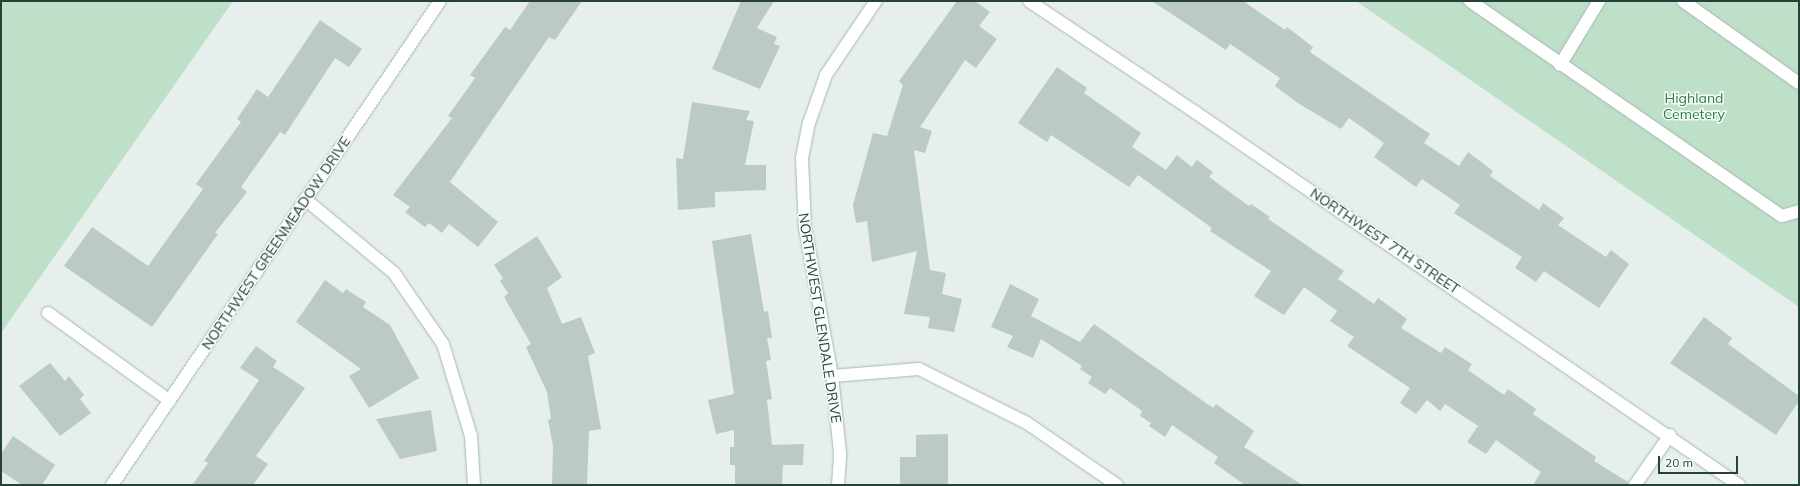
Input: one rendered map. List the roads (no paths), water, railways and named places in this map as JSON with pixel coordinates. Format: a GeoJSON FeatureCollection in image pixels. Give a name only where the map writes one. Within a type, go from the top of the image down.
{"type":"FeatureCollection","features":[{"type":"Feature","properties":{"kind":"street","name":"NORTHWEST GREENMEADOW DRIVE"},"geometry":{"type":"LineString","coordinates":[[112,485],[440,1]]}},
{"type":"Feature","properties":{"kind":"street","name":"NORTHWEST GLENDALE DRIVE"},"geometry":{"type":"LineString","coordinates":[[838,485],[840,453],[832,376],[805,228],[802,158],[809,123],[826,76],[876,1]]}},
{"type":"Feature","properties":{"kind":"street","name":"NORTHWEST 7TH STREET"},"geometry":{"type":"LineString","coordinates":[[1029,1],[1670,436],[1739,485]]}},
{"type":"Feature","properties":{"kind":"street"},"geometry":{"type":"LineString","coordinates":[[1470,1],[1560,65],[1782,216],[1799,211]]}},
{"type":"Feature","properties":{"kind":"street"},"geometry":{"type":"LineString","coordinates":[[1560,65],[1599,1]]}},
{"type":"Feature","properties":{"kind":"street"},"geometry":{"type":"LineString","coordinates":[[1682,1],[1799,83]]}},
{"type":"Feature","properties":{"kind":"street"},"geometry":{"type":"LineString","coordinates":[[305,199],[394,273],[443,344],[472,436],[474,485]]}},
{"type":"Feature","properties":{"kind":"street"},"geometry":{"type":"LineString","coordinates":[[48,313],[170,401]]}},
{"type":"Feature","properties":{"kind":"street"},"geometry":{"type":"LineString","coordinates":[[832,376],[919,369],[1027,423],[1117,485]]}},
{"type":"Feature","properties":{"kind":"street"},"geometry":{"type":"LineString","coordinates":[[1635,485],[1670,436]]}},
{"type":"Feature","properties":{"kind":"park label","name":"Highland Cemetery"},"geometry":{"type":"Point","coordinates":[1694,106]}}]}
